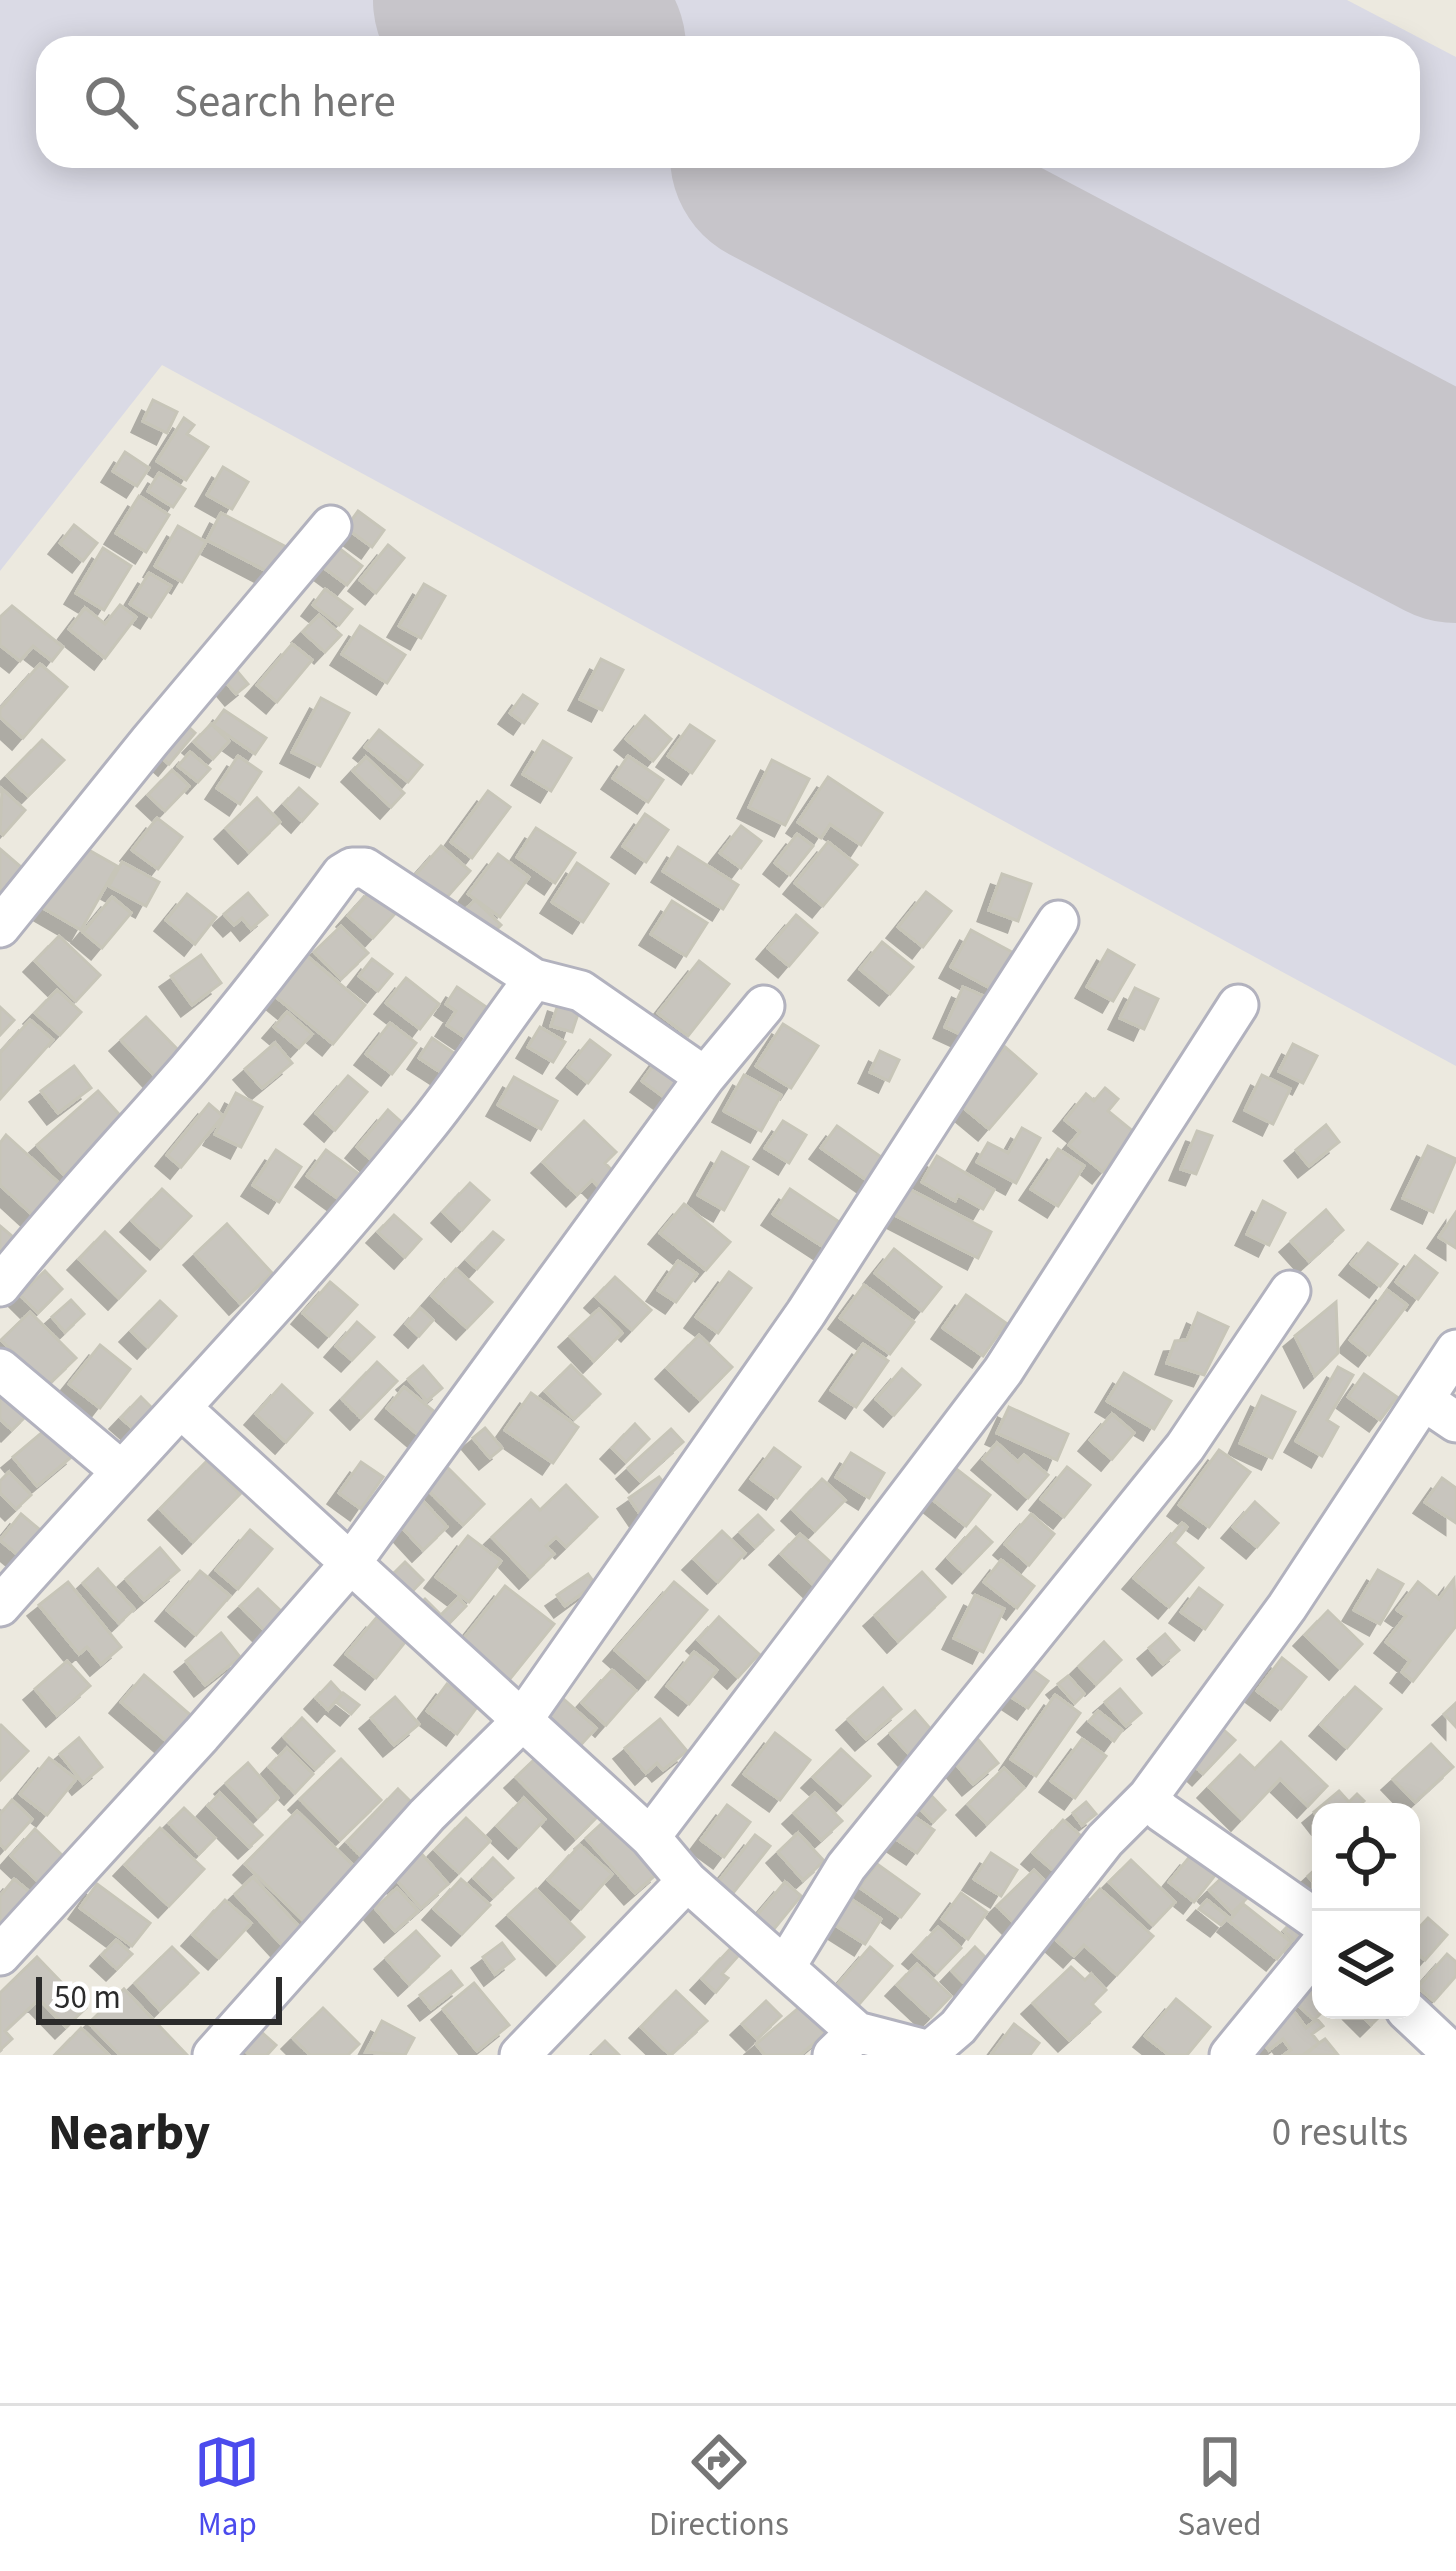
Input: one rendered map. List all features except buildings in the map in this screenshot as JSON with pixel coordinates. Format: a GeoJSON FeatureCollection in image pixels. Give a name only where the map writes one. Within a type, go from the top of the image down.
{"type":"FeatureCollection","features":[{"type":"Feature","properties":{"kind":"street"},"geometry":{"type":"LineString","coordinates":[[0,927],[331,526]]}},
{"type":"Feature","properties":{"kind":"street"},"geometry":{"type":"LineString","coordinates":[[0,1286],[188,1070],[352,868],[364,868],[534,980],[581,991],[705,1077]]}},
{"type":"Feature","properties":{"kind":"street"},"geometry":{"type":"LineString","coordinates":[[213,2055],[428,1815],[520,1723],[806,1313],[1058,921]]}},
{"type":"Feature","properties":{"kind":"street"},"geometry":{"type":"LineString","coordinates":[[0,1606],[421,1134],[534,980]]}},
{"type":"Feature","properties":{"kind":"street"},"geometry":{"type":"LineString","coordinates":[[0,1954],[201,1736],[350,1564],[705,1077],[764,1006]]}},
{"type":"Feature","properties":{"kind":"street"},"geometry":{"type":"LineString","coordinates":[[650,1837],[1003,1371],[1238,1006]]}},
{"type":"Feature","properties":{"kind":"street"},"geometry":{"type":"LineString","coordinates":[[785,1967],[846,1867],[1185,1447],[1290,1291]]}},
{"type":"Feature","properties":{"kind":"street"},"geometry":{"type":"LineString","coordinates":[[181,1408],[520,1723],[650,1837],[687,1881],[785,1967],[845,2044],[930,2051],[958,2026],[1105,1840],[1148,1797],[1287,1607],[1441,1412],[1456,1350]]}},
{"type":"Feature","properties":{"kind":"street"},"geometry":{"type":"LineString","coordinates":[[0,1370],[120,1470]]}},
{"type":"Feature","properties":{"kind":"street"},"geometry":{"type":"LineString","coordinates":[[1148,1797],[1162,1812],[1312,1916]]}},
{"type":"Feature","properties":{"kind":"street"},"geometry":{"type":"LineString","coordinates":[[520,2055],[687,1881]]}},
{"type":"Feature","properties":{"kind":"street"},"geometry":{"type":"LineString","coordinates":[[1231,2055],[1312,1955]]}},
{"type":"Feature","properties":{"kind":"street"},"geometry":{"type":"LineString","coordinates":[[1416,2019],[1454,2055]]}},
{"type":"Feature","properties":{"kind":"shaded area"},"geometry":{"type":"Polygon","coordinates":[[[0,0],[1347,0],[1416,36],[36,36],[36,168],[1420,168],[1420,38],[1456,57],[1456,1066],[162,365],[0,571],[0,0]]]}},
{"type":"Feature","properties":{"kind":"runway"},"geometry":{"type":"LineString","coordinates":[[484,0],[552,36]]}},
{"type":"Feature","properties":{"kind":"runway"},"geometry":{"type":"LineString","coordinates":[[804,168],[1456,512]]}}]}
